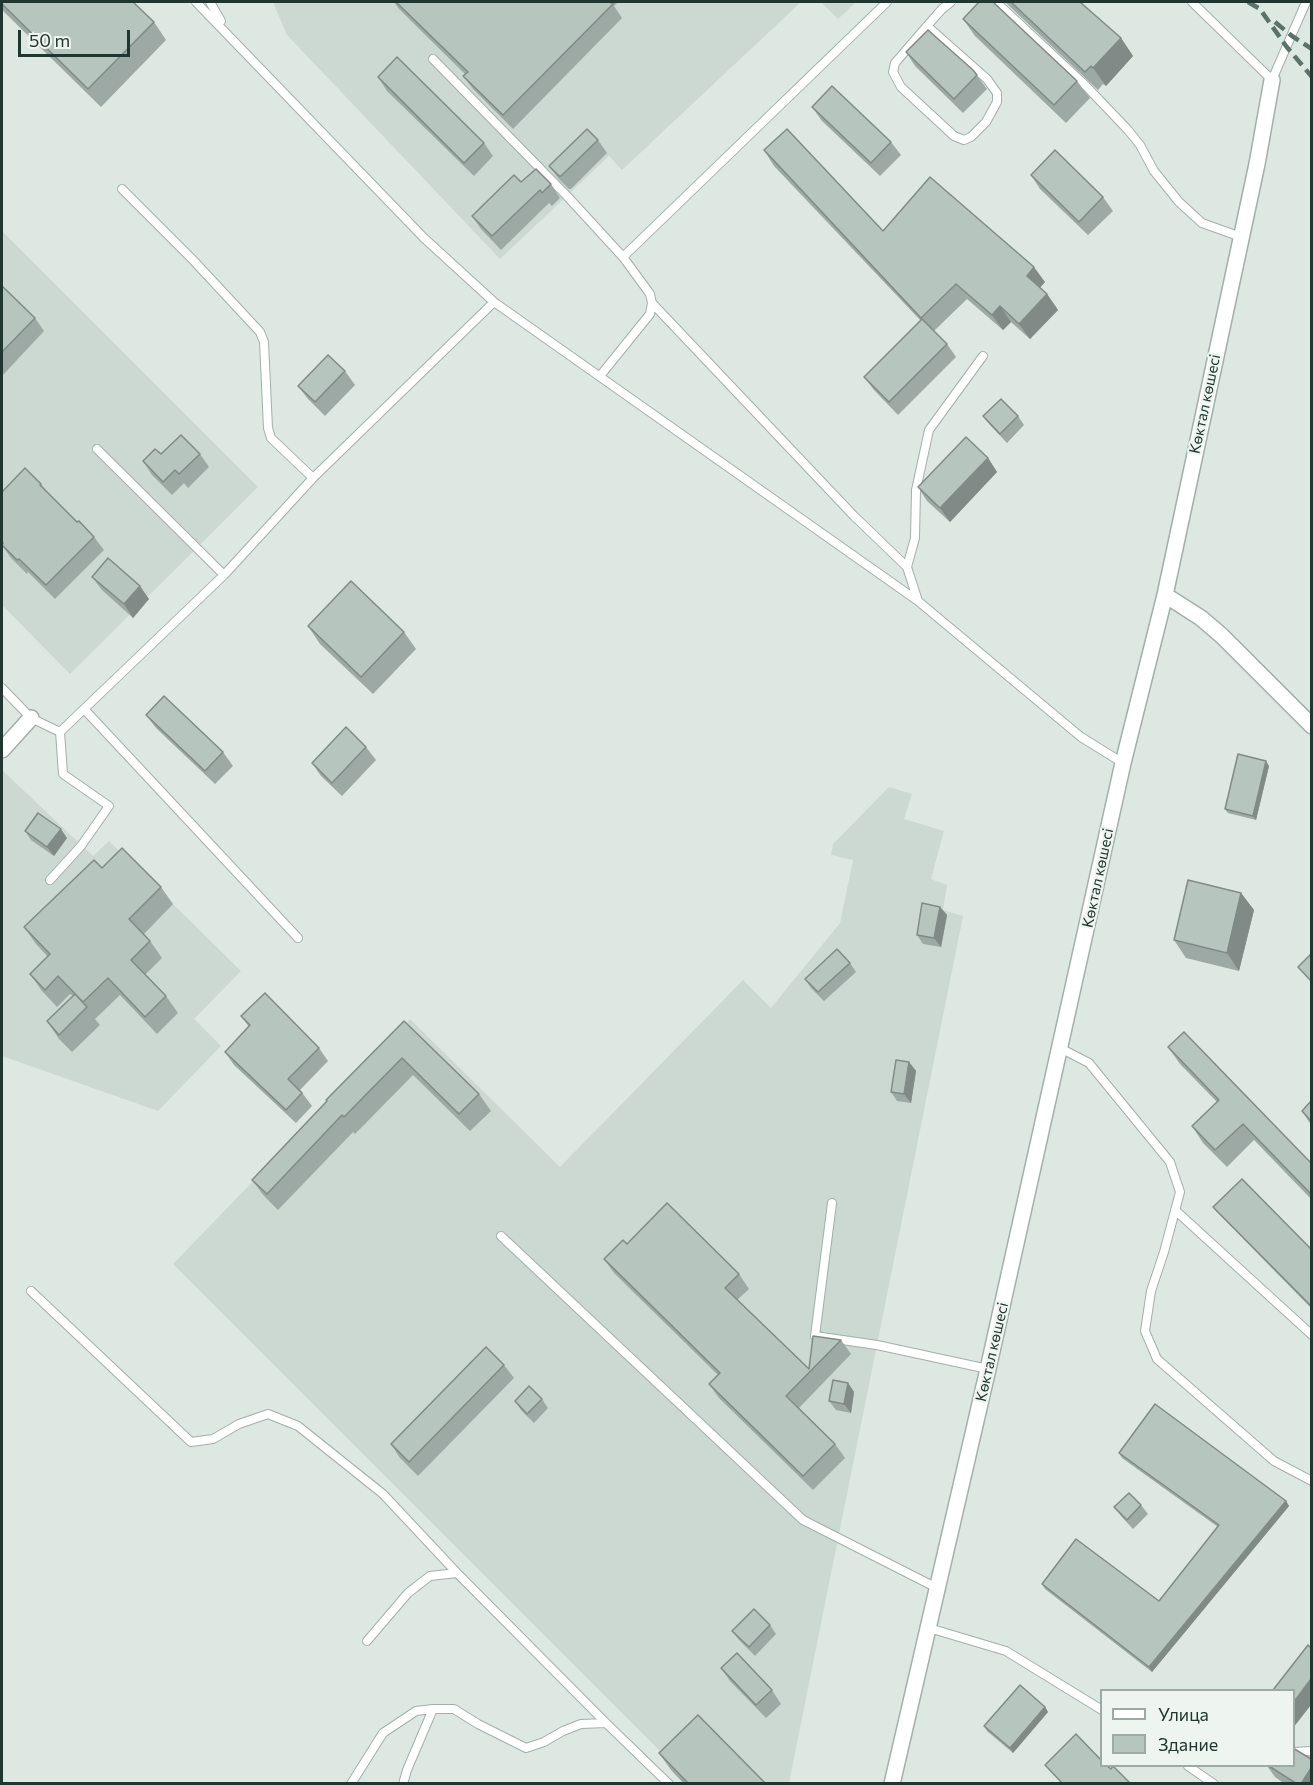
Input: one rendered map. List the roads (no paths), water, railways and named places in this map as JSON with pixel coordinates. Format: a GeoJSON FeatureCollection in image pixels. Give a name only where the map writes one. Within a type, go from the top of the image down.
{"type":"FeatureCollection","features":[{"type":"Feature","properties":{"kind":"street","name":"Көктал көшесі"},"geometry":{"type":"LineString","coordinates":[[892,1784],[988,1369],[1123,763],[1165,595],[1257,164],[1272,80]]}},
{"type":"Feature","properties":{"kind":"street"},"geometry":{"type":"LineString","coordinates":[[1165,595],[1201,618],[1222,636],[1311,726]]}},
{"type":"Feature","properties":{"kind":"street"},"geometry":{"type":"LineString","coordinates":[[2,750],[31,718]]}},
{"type":"Feature","properties":{"kind":"lane"},"geometry":{"type":"LineString","coordinates":[[196,2],[424,238],[494,302],[918,601],[1081,737],[1123,763]]}},
{"type":"Feature","properties":{"kind":"lane"},"geometry":{"type":"LineString","coordinates":[[210,2],[226,31]]}},
{"type":"Feature","properties":{"kind":"lane"},"geometry":{"type":"LineString","coordinates":[[623,257],[887,2]]}},
{"type":"Feature","properties":{"kind":"lane"},"geometry":{"type":"LineString","coordinates":[[927,26],[987,80],[997,93],[997,102],[986,122],[971,137],[964,140],[954,136],[901,87],[893,72],[895,63],[927,26],[951,2]]}},
{"type":"Feature","properties":{"kind":"lane"},"geometry":{"type":"LineString","coordinates":[[996,2],[1086,86],[1128,130],[1140,144],[1154,171],[1179,202],[1202,223],[1241,237]]}},
{"type":"Feature","properties":{"kind":"lane"},"geometry":{"type":"LineString","coordinates":[[1192,2],[1272,80],[1306,2]]}},
{"type":"Feature","properties":{"kind":"lane"},"geometry":{"type":"LineString","coordinates":[[433,60],[567,196],[623,257],[650,294],[652,303],[650,314],[600,376]]}},
{"type":"Feature","properties":{"kind":"lane"},"geometry":{"type":"LineString","coordinates":[[122,189],[260,332],[264,342],[270,438],[313,478]]}},
{"type":"Feature","properties":{"kind":"lane"},"geometry":{"type":"LineString","coordinates":[[60,732],[224,575],[313,478],[494,302]]}},
{"type":"Feature","properties":{"kind":"lane"},"geometry":{"type":"LineString","coordinates":[[652,303],[854,516],[907,567],[918,601]]}},
{"type":"Feature","properties":{"kind":"lane"},"geometry":{"type":"LineString","coordinates":[[907,567],[915,538],[916,490],[929,430],[983,356]]}},
{"type":"Feature","properties":{"kind":"lane"},"geometry":{"type":"LineString","coordinates":[[97,448],[224,575]]}},
{"type":"Feature","properties":{"kind":"lane"},"geometry":{"type":"LineString","coordinates":[[2,688],[31,718],[60,732]]}},
{"type":"Feature","properties":{"kind":"lane"},"geometry":{"type":"LineString","coordinates":[[84,709],[298,938]]}},
{"type":"Feature","properties":{"kind":"lane"},"geometry":{"type":"LineString","coordinates":[[50,880],[81,846],[109,806],[63,774],[60,732]]}},
{"type":"Feature","properties":{"kind":"lane"},"geometry":{"type":"LineString","coordinates":[[1060,1048],[1089,1063],[1170,1162],[1180,1192],[1151,1291],[1145,1331],[1157,1359],[1274,1461],[1311,1481]]}},
{"type":"Feature","properties":{"kind":"lane"},"geometry":{"type":"LineString","coordinates":[[832,1203],[815,1336],[988,1369]]}},
{"type":"Feature","properties":{"kind":"lane"},"geometry":{"type":"LineString","coordinates":[[1175,1210],[1311,1335]]}},
{"type":"Feature","properties":{"kind":"lane"},"geometry":{"type":"LineString","coordinates":[[501,1236],[803,1520],[938,1588]]}},
{"type":"Feature","properties":{"kind":"lane"},"geometry":{"type":"LineString","coordinates":[[31,1290],[190,1442],[213,1439],[239,1424],[268,1414],[298,1426],[383,1494],[457,1573],[669,1784]]}},
{"type":"Feature","properties":{"kind":"lane"},"geometry":{"type":"LineString","coordinates":[[367,1641],[408,1593],[430,1576],[457,1573]]}},
{"type":"Feature","properties":{"kind":"lane"},"geometry":{"type":"LineString","coordinates":[[929,1628],[1006,1651],[1100,1709]]}},
{"type":"Feature","properties":{"kind":"lane"},"geometry":{"type":"LineString","coordinates":[[351,1784],[383,1733],[416,1711],[454,1708],[478,1725],[526,1748],[581,1724],[606,1723]]}},
{"type":"Feature","properties":{"kind":"lane"},"geometry":{"type":"LineString","coordinates":[[403,1784],[433,1709]]}},
{"type":"Feature","properties":{"kind":"lane"},"geometry":{"type":"LineString","coordinates":[[1295,1752],[1311,1751]]}},
{"type":"Feature","properties":{"kind":"lane"},"geometry":{"type":"LineString","coordinates":[[1189,1767],[1214,1784]]}},
{"type":"Feature","properties":{"kind":"railway"},"geometry":{"type":"LineString","coordinates":[[1248,2],[1260,9],[1286,46],[1312,77]]}},
{"type":"Feature","properties":{"kind":"railway"},"geometry":{"type":"LineString","coordinates":[[1275,22],[1312,49]]}}]}
